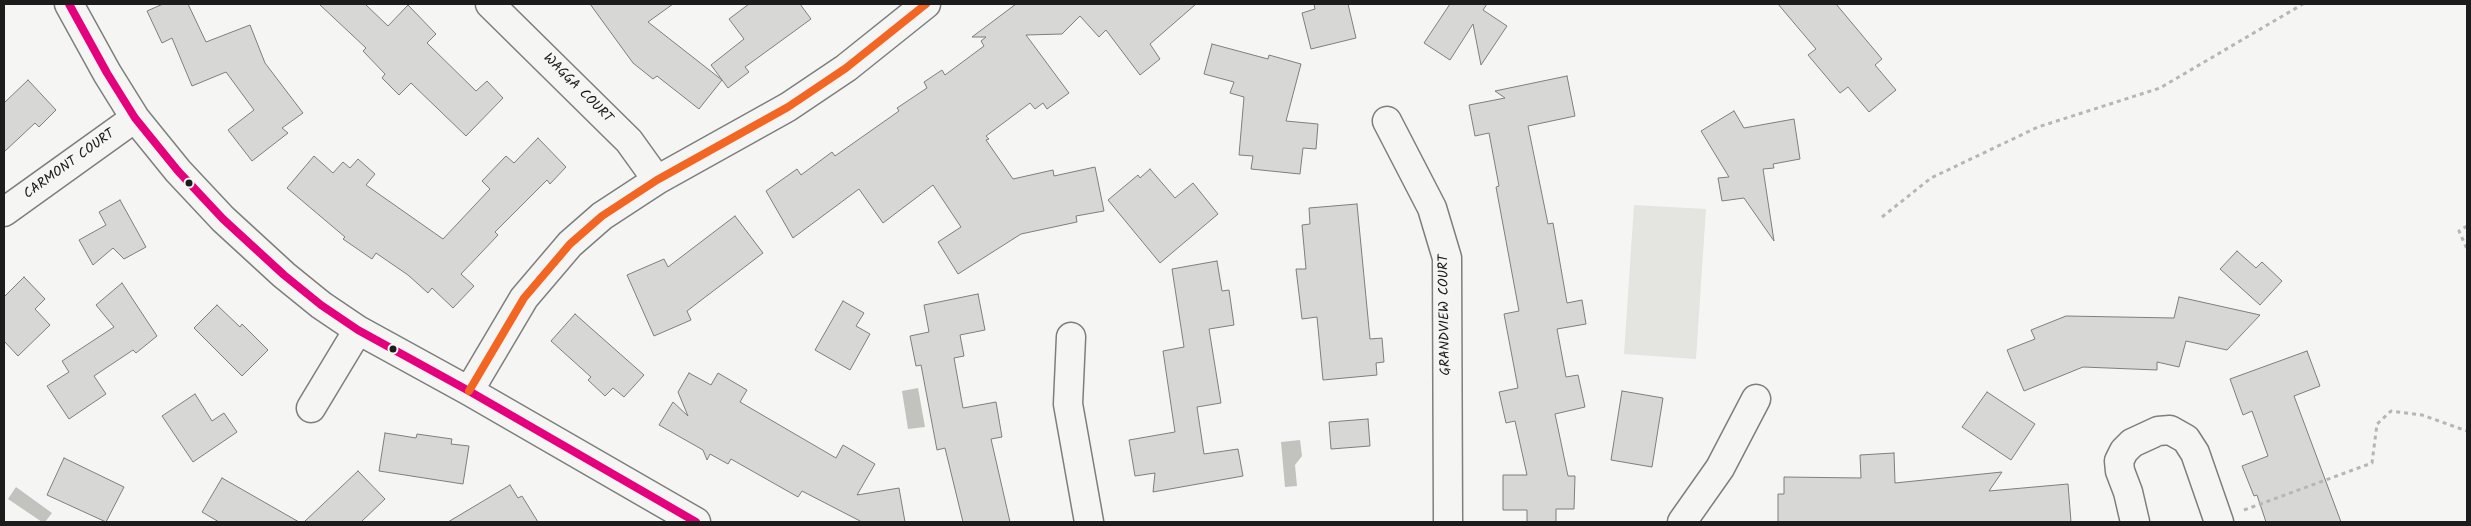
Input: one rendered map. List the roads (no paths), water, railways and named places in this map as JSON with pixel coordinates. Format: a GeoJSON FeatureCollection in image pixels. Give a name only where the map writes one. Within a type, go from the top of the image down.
{"type":"FeatureCollection","features":[{"type":"Feature","properties":{"kind":"street"},"geometry":{"type":"LineString","coordinates":[[69,4],[107,73],[135,118],[178,171],[254,249],[321,305],[358,330],[470,391],[696,522]]}},
{"type":"Feature","properties":{"kind":"street","name":"WAGGA COURT"},"geometry":{"type":"LineString","coordinates":[[490,4],[629,141],[656,180]]}},
{"type":"Feature","properties":{"kind":"street"},"geometry":{"type":"LineString","coordinates":[[470,391],[524,298],[544,271],[570,244],[602,216],[656,180],[788,107],[846,68],[926,4]]}},
{"type":"Feature","properties":{"kind":"street","name":"CARMONT COURT"},"geometry":{"type":"LineString","coordinates":[[4,212],[135,118]]}},
{"type":"Feature","properties":{"kind":"street","name":"GRANDVIEW COURT"},"geometry":{"type":"LineString","coordinates":[[1387,121],[1432,208],[1447,258],[1448,522]]}},
{"type":"Feature","properties":{"kind":"street"},"geometry":{"type":"LineString","coordinates":[[311,408],[358,330]]}},
{"type":"Feature","properties":{"kind":"street"},"geometry":{"type":"LineString","coordinates":[[1071,337],[1068,404],[1090,522]]}},
{"type":"Feature","properties":{"kind":"street"},"geometry":{"type":"LineString","coordinates":[[1682,522],[1720,468],[1756,399]]}},
{"type":"Feature","properties":{"kind":"street"},"geometry":{"type":"LineString","coordinates":[[2135,522],[2128,492],[2120,471],[2119,461],[2124,451],[2132,443],[2158,431],[2170,430],[2179,433],[2192,446],[2218,521]]}}]}
